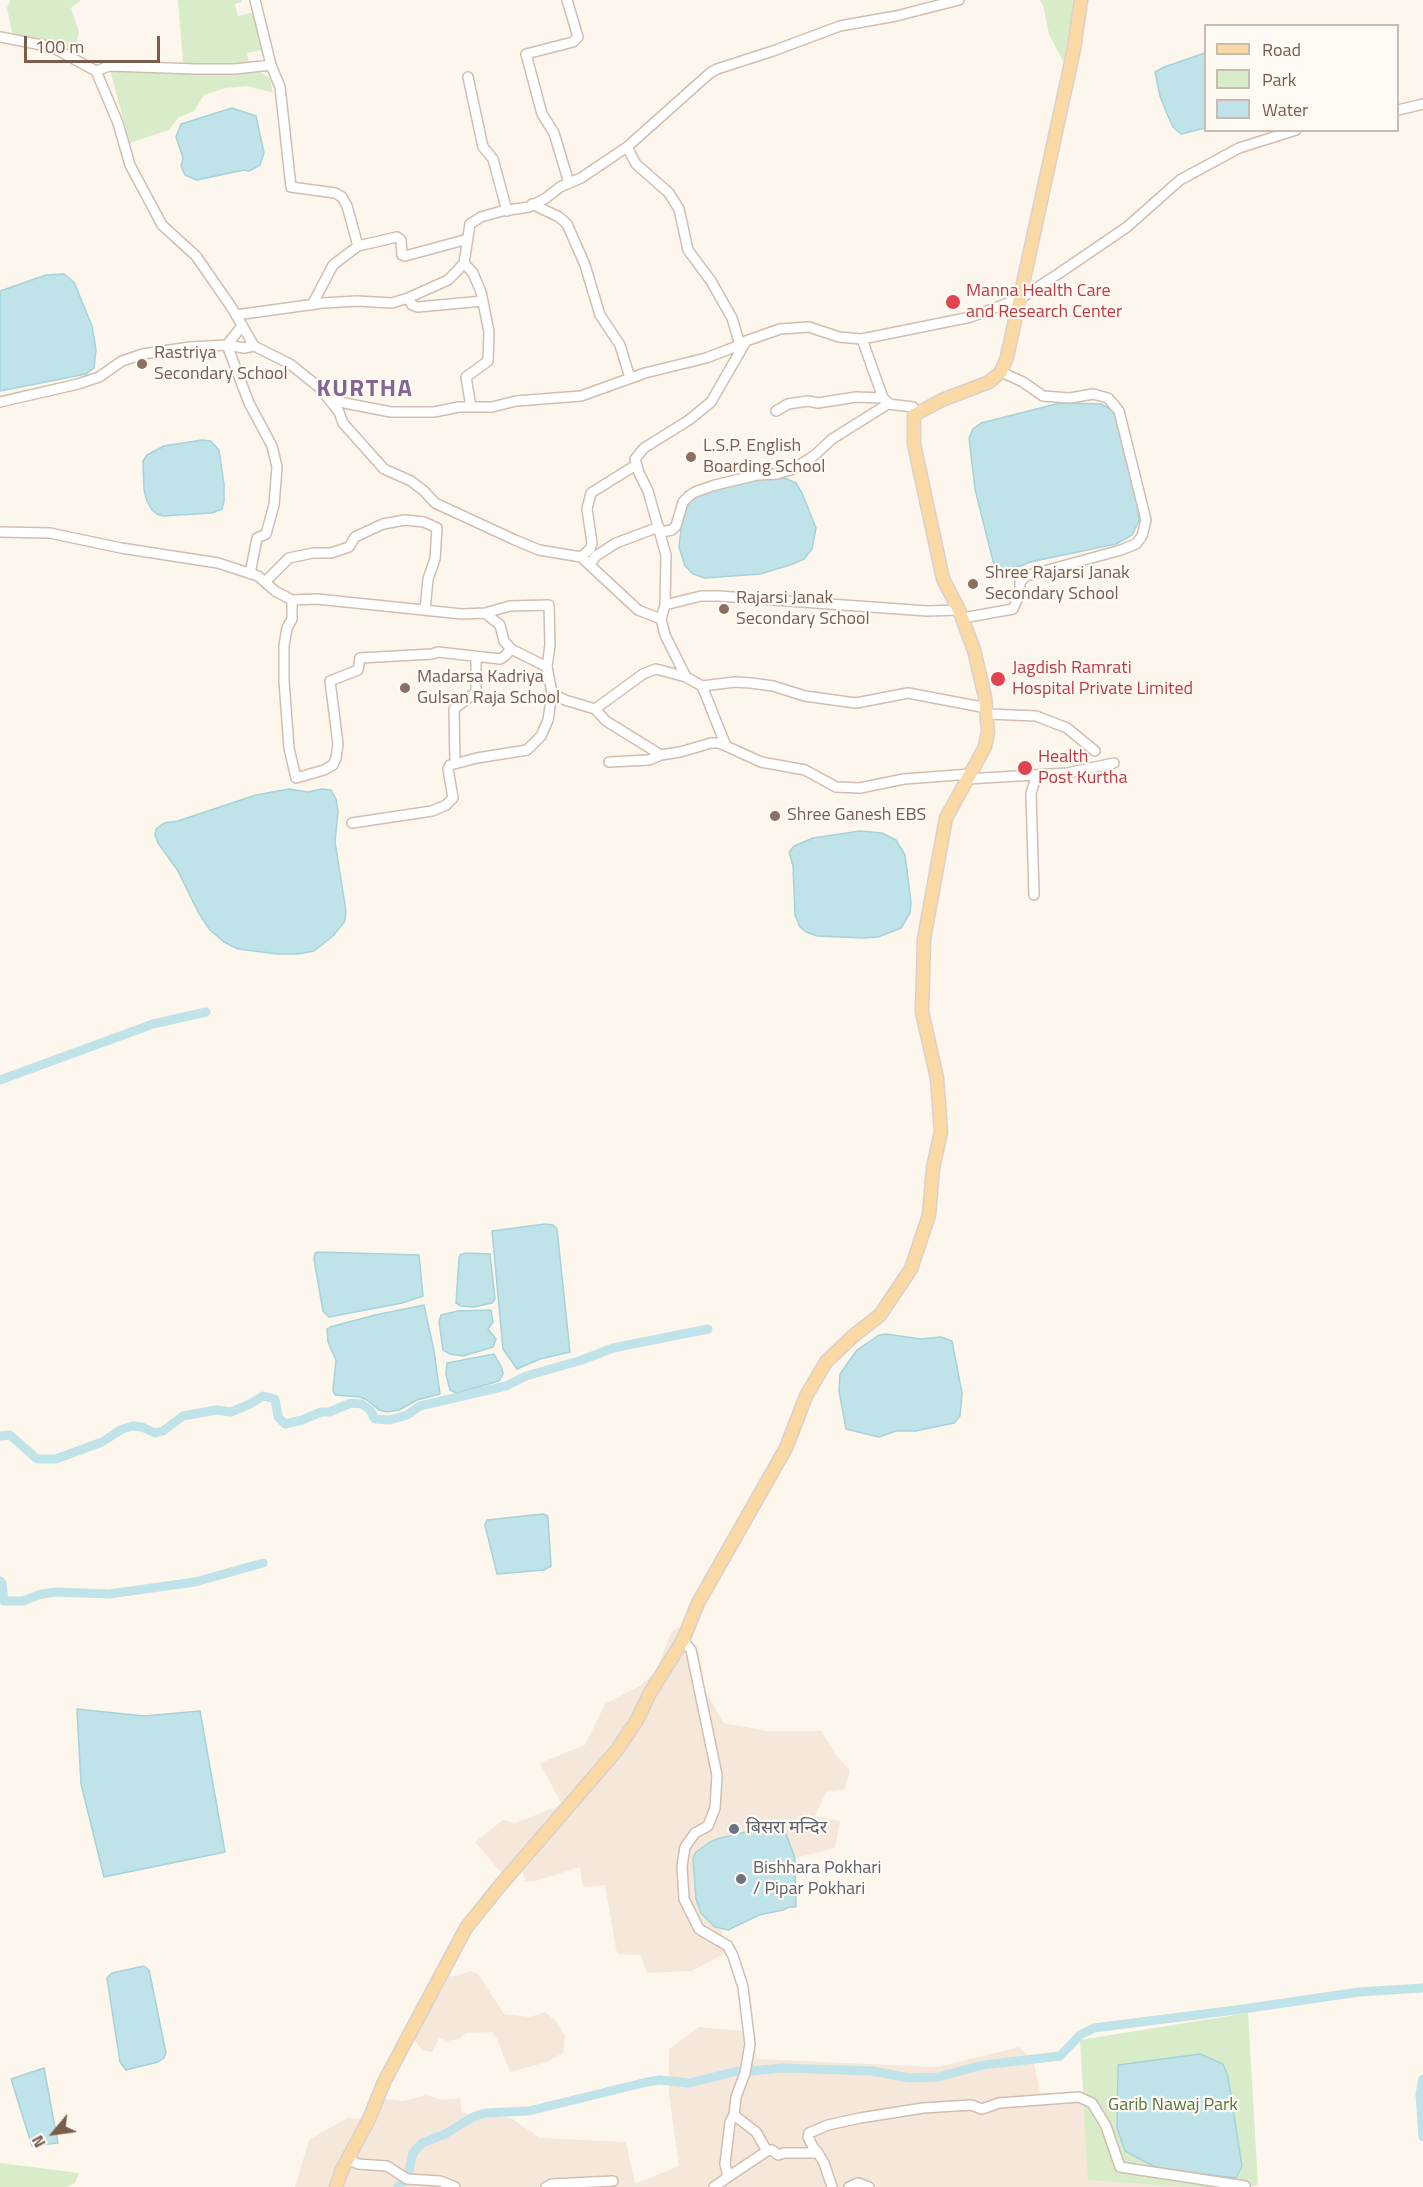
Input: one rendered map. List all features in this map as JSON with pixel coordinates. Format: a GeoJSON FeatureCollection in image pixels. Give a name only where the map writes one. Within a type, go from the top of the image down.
{"type":"FeatureCollection","features":[{"type":"Feature","properties":{"kind":"main road"},"geometry":{"type":"LineString","coordinates":[[336,2187],[395,2061],[466,1928],[617,1750],[638,1720],[650,1694],[683,1640],[698,1603],[786,1448],[806,1396],[826,1362],[880,1315],[911,1269],[929,1215],[933,1168],[941,1132],[937,1078],[922,1012],[924,939],[946,818],[986,747],[988,732],[987,711],[974,650],[961,614],[943,579],[914,444],[914,416],[942,400],[989,382],[1001,372],[1007,357],[1012,326],[1021,298],[1074,49],[1081,0]]}},
{"type":"Feature","properties":{"kind":"street"},"geometry":{"type":"LineString","coordinates":[[255,0],[270,65],[279,87],[291,187],[335,193],[342,197],[347,206],[358,246]]}},
{"type":"Feature","properties":{"kind":"street"},"geometry":{"type":"LineString","coordinates":[[567,0],[578,37],[573,42],[526,54],[542,114],[554,133],[569,183]]}},
{"type":"Feature","properties":{"kind":"street"},"geometry":{"type":"LineString","coordinates":[[236,315],[357,301],[392,303],[408,298],[448,280],[464,263],[470,224],[481,217],[523,209],[546,198],[560,187],[581,178],[627,147],[717,69],[781,49],[840,26],[896,16],[959,0]]}},
{"type":"Feature","properties":{"kind":"street"},"geometry":{"type":"LineString","coordinates":[[0,37],[52,47],[96,71],[117,123],[130,165],[162,225],[196,256],[254,346],[290,364],[320,388],[339,412],[343,423],[384,469],[411,481],[435,503],[539,550],[581,557],[638,610],[661,619]]}},
{"type":"Feature","properties":{"kind":"street"},"geometry":{"type":"LineString","coordinates":[[96,71],[110,66],[236,69],[270,65]]}},
{"type":"Feature","properties":{"kind":"street"},"geometry":{"type":"LineString","coordinates":[[468,77],[483,147],[493,159],[507,211]]}},
{"type":"Feature","properties":{"kind":"street"},"geometry":{"type":"LineString","coordinates":[[1399,110],[1423,104]]}},
{"type":"Feature","properties":{"kind":"street"},"geometry":{"type":"LineString","coordinates":[[329,400],[391,412],[434,412],[516,401],[580,396],[661,368],[694,362],[780,329],[809,327],[839,337],[862,339],[970,317],[1021,298],[1126,227],[1180,180],[1239,148],[1290,132]]}},
{"type":"Feature","properties":{"kind":"street"},"geometry":{"type":"LineString","coordinates":[[627,147],[636,164],[669,193],[679,209],[688,250],[711,281],[743,343]]}},
{"type":"Feature","properties":{"kind":"street"},"geometry":{"type":"LineString","coordinates":[[532,204],[559,217],[567,224],[585,265],[600,315],[620,345],[630,378]]}},
{"type":"Feature","properties":{"kind":"street"},"geometry":{"type":"LineString","coordinates":[[312,305],[333,265],[358,246],[397,237],[401,240],[402,255],[405,256],[468,239]]}},
{"type":"Feature","properties":{"kind":"street"},"geometry":{"type":"LineString","coordinates":[[464,263],[477,281],[489,332],[488,361],[466,377],[471,407]]}},
{"type":"Feature","properties":{"kind":"street"},"geometry":{"type":"LineString","coordinates":[[408,298],[412,305],[418,307],[483,301]]}},
{"type":"Feature","properties":{"kind":"street"},"geometry":{"type":"LineString","coordinates":[[226,345],[242,326]]}},
{"type":"Feature","properties":{"kind":"street"},"geometry":{"type":"LineString","coordinates":[[862,339],[886,401]]}},
{"type":"Feature","properties":{"kind":"street"},"geometry":{"type":"LineString","coordinates":[[686,677],[664,635],[661,619],[665,605],[666,555],[648,491],[635,459],[644,448],[689,420],[711,402],[743,343]]}},
{"type":"Feature","properties":{"kind":"street"},"geometry":{"type":"LineString","coordinates":[[226,345],[249,403],[272,446],[277,467],[274,505],[266,534],[256,538],[250,574]]}},
{"type":"Feature","properties":{"kind":"street"},"geometry":{"type":"LineString","coordinates":[[0,402],[99,377],[122,361],[143,354],[226,345],[244,348],[254,346]]}},
{"type":"Feature","properties":{"kind":"street"},"geometry":{"type":"LineString","coordinates":[[665,605],[701,596],[718,596],[961,614],[1013,609],[1020,593],[1020,582],[1026,576],[1136,544],[1142,536],[1146,520],[1119,411],[1108,398],[1093,394],[1070,398],[1043,396],[1023,382],[1001,372]]}},
{"type":"Feature","properties":{"kind":"street"},"geometry":{"type":"LineString","coordinates":[[776,411],[788,404],[808,401],[818,403],[856,397],[913,406],[914,416]]}},
{"type":"Feature","properties":{"kind":"street"},"geometry":{"type":"LineString","coordinates":[[590,564],[596,556],[616,543],[660,530],[672,530],[689,496],[715,485],[777,474],[793,468],[815,455],[832,439],[886,401]]}},
{"type":"Feature","properties":{"kind":"street"},"geometry":{"type":"LineString","coordinates":[[581,557],[590,549],[592,543],[587,509],[591,493],[636,465]]}},
{"type":"Feature","properties":{"kind":"street"},"geometry":{"type":"LineString","coordinates":[[265,582],[289,558],[313,553],[331,553],[349,547],[355,537],[383,524],[405,520],[424,522],[437,528],[435,559],[428,579],[425,610]]}},
{"type":"Feature","properties":{"kind":"street"},"geometry":{"type":"LineString","coordinates":[[0,532],[50,533],[121,548],[218,563],[258,576],[292,600],[317,599],[462,614],[485,612],[510,606],[549,605],[550,645],[547,667],[552,693],[548,720],[537,741],[527,750],[455,763],[448,769],[453,798],[446,805],[432,812],[352,823]]}},
{"type":"Feature","properties":{"kind":"street"},"geometry":{"type":"LineString","coordinates":[[292,600],[292,619],[286,628],[284,646],[289,748],[296,778],[333,765],[338,744],[330,681],[358,670],[360,658],[438,652],[500,659],[511,649]]}},
{"type":"Feature","properties":{"kind":"street"},"geometry":{"type":"LineString","coordinates":[[485,612],[500,626],[504,641],[511,649],[547,667]]}},
{"type":"Feature","properties":{"kind":"street"},"geometry":{"type":"LineString","coordinates":[[455,763],[454,709],[476,692],[476,657]]}},
{"type":"Feature","properties":{"kind":"street"},"geometry":{"type":"LineString","coordinates":[[595,709],[643,674],[656,669],[686,677],[702,686],[735,682],[751,683],[773,686],[814,697],[856,703],[908,693],[987,711],[1036,716],[1067,728],[1095,751]]}},
{"type":"Feature","properties":{"kind":"street"},"geometry":{"type":"LineString","coordinates":[[702,686],[726,746]]}},
{"type":"Feature","properties":{"kind":"street"},"geometry":{"type":"LineString","coordinates":[[552,693],[565,700],[595,709],[606,721],[661,755]]}},
{"type":"Feature","properties":{"kind":"street"},"geometry":{"type":"LineString","coordinates":[[609,762],[649,760],[661,755],[719,743],[761,762],[804,770],[836,788],[860,788],[904,779],[1067,773],[1114,763]]}},
{"type":"Feature","properties":{"kind":"street"},"geometry":{"type":"LineString","coordinates":[[1034,895],[1031,793],[1037,775]]}},
{"type":"Feature","properties":{"kind":"street"},"geometry":{"type":"LineString","coordinates":[[683,1640],[691,1650],[717,1775],[715,1808],[708,1826],[695,1833],[685,1847],[682,1866],[684,1899],[699,1929],[728,1946],[743,1987],[750,2044],[745,2073],[730,2122],[725,2164],[728,2177]]}},
{"type":"Feature","properties":{"kind":"street"},"geometry":{"type":"LineString","coordinates":[[832,2187],[824,2163],[808,2137],[809,2133],[828,2125],[922,2108],[970,2104],[982,2109],[999,2103],[1079,2097],[1092,2103],[1106,2126],[1120,2167],[1245,2186]]}},
{"type":"Feature","properties":{"kind":"street"},"geometry":{"type":"LineString","coordinates":[[734,2115],[756,2132],[767,2151]]}},
{"type":"Feature","properties":{"kind":"street"},"geometry":{"type":"LineString","coordinates":[[714,2187],[767,2151],[772,2150],[778,2155],[818,2153]]}},
{"type":"Feature","properties":{"kind":"street"},"geometry":{"type":"LineString","coordinates":[[348,2159],[358,2164],[387,2166],[407,2179],[440,2181],[455,2187]]}},
{"type":"Feature","properties":{"kind":"street"},"geometry":{"type":"LineString","coordinates":[[546,2187],[552,2184],[613,2181]]}},
{"type":"Feature","properties":{"kind":"street"},"geometry":{"type":"LineString","coordinates":[[849,2187],[858,2184],[869,2187]]}},
{"type":"Feature","properties":{"kind":"shaded area"},"geometry":{"type":"Polygon","coordinates":[[[678,1627],[699,1652],[705,1690],[724,1723],[767,1731],[821,1731],[836,1755],[850,1770],[845,1789],[826,1792],[815,1816],[840,1821],[835,1848],[795,1858],[789,1840],[747,1831],[720,1838],[715,1927],[722,1930],[726,1953],[691,1971],[647,1973],[640,1955],[617,1954],[605,1885],[583,1887],[580,1867],[525,1882],[522,1869],[510,1883],[475,1842],[503,1820],[515,1823],[562,1805],[540,1763],[585,1745],[605,1704],[640,1686],[657,1670],[671,1633],[678,1627]]]}},
{"type":"Feature","properties":{"kind":"shaded area"},"geometry":{"type":"Polygon","coordinates":[[[470,1971],[478,1974],[504,2014],[530,2017],[545,2012],[558,2023],[565,2036],[563,2053],[547,2062],[510,2072],[492,2032],[466,2033],[459,2039],[447,2041],[437,2037],[438,2041],[432,2052],[422,2050],[415,2041],[417,2026],[441,1992],[448,1977],[470,1971]]]}},
{"type":"Feature","properties":{"kind":"shaded area"},"geometry":{"type":"Polygon","coordinates":[[[699,2027],[753,2032],[757,2059],[937,2067],[1019,2047],[1034,2063],[1040,2093],[1079,2094],[1217,2187],[295,2187],[309,2140],[347,2118],[371,2120],[384,2099],[403,2101],[426,2095],[442,2100],[460,2098],[462,2113],[511,2118],[540,2138],[626,2142],[635,2184],[679,2166],[669,2094],[669,2049],[699,2027]]]}},
{"type":"Feature","properties":{"kind":"green space"},"geometry":{"type":"Polygon","coordinates":[[[10,0],[81,0],[71,8],[79,32],[74,52],[65,46],[13,37],[7,8],[10,0]]]}},
{"type":"Feature","properties":{"kind":"green space"},"geometry":{"type":"Polygon","coordinates":[[[178,0],[242,0],[235,4],[238,16],[254,12],[263,50],[247,53],[249,64],[231,67],[190,65],[183,62],[178,0]]]}},
{"type":"Feature","properties":{"kind":"green space"},"geometry":{"type":"Polygon","coordinates":[[[1039,0],[1079,0],[1067,69],[1049,34],[1043,5],[1039,0]]]}},
{"type":"Feature","properties":{"kind":"green space"},"geometry":{"type":"Polygon","coordinates":[[[110,70],[258,71],[270,78],[273,93],[248,86],[225,88],[204,95],[194,111],[178,118],[169,130],[130,143],[110,70]]]}},
{"type":"Feature","properties":{"kind":"green space","name":"Garib Nawaj Park"},"geometry":{"type":"Polygon","coordinates":[[[1248,2013],[1258,2185],[1187,2187],[1088,2180],[1080,2040],[1248,2013]]]}},
{"type":"Feature","properties":{"kind":"green space"},"geometry":{"type":"Polygon","coordinates":[[[0,2163],[79,2173],[75,2183],[67,2187],[0,2187],[0,2163]]]}},
{"type":"Feature","properties":{"kind":"water"},"geometry":{"type":"Polygon","coordinates":[[[1204,53],[1204,128],[1181,134],[1173,127],[1160,96],[1155,72],[1204,53]]]}},
{"type":"Feature","properties":{"kind":"water"},"geometry":{"type":"Polygon","coordinates":[[[232,108],[256,116],[264,153],[260,165],[249,171],[244,170],[197,180],[185,175],[181,166],[183,158],[176,137],[181,124],[232,108]]]}},
{"type":"Feature","properties":{"kind":"water"},"geometry":{"type":"Polygon","coordinates":[[[64,274],[74,282],[92,326],[96,350],[94,368],[86,374],[0,391],[0,291],[46,275],[64,274]]]}},
{"type":"Feature","properties":{"kind":"water"},"geometry":{"type":"Polygon","coordinates":[[[1060,403],[1101,404],[1112,410],[1118,418],[1137,500],[1139,521],[1132,535],[1116,544],[1030,562],[1021,566],[995,569],[975,489],[969,438],[973,429],[981,423],[1060,403]]]}},
{"type":"Feature","properties":{"kind":"water"},"geometry":{"type":"Polygon","coordinates":[[[202,440],[211,441],[219,450],[224,484],[222,509],[212,513],[163,516],[157,514],[147,501],[144,490],[143,461],[147,455],[164,446],[202,440]]]}},
{"type":"Feature","properties":{"kind":"water"},"geometry":{"type":"Polygon","coordinates":[[[772,477],[796,483],[816,528],[812,549],[804,559],[760,574],[705,578],[693,574],[685,566],[679,547],[683,511],[689,500],[702,493],[772,477]]]}},
{"type":"Feature","properties":{"kind":"water"},"geometry":{"type":"Polygon","coordinates":[[[289,789],[308,792],[331,790],[336,799],[338,811],[335,842],[346,911],[345,921],[333,936],[314,951],[278,954],[238,949],[224,942],[209,929],[178,871],[158,843],[155,835],[156,829],[164,823],[178,821],[256,795],[289,789]]]}},
{"type":"Feature","properties":{"kind":"water"},"geometry":{"type":"Polygon","coordinates":[[[860,831],[882,833],[896,840],[905,855],[911,902],[910,913],[901,928],[878,937],[817,936],[806,932],[800,927],[795,915],[793,866],[789,852],[794,846],[813,838],[860,831]]]}},
{"type":"Feature","properties":{"kind":"water"},"geometry":{"type":"Polygon","coordinates":[[[553,1225],[557,1229],[570,1352],[540,1359],[517,1369],[503,1349],[492,1231],[553,1225]]]}},
{"type":"Feature","properties":{"kind":"water"},"geometry":{"type":"Polygon","coordinates":[[[315,1253],[419,1255],[423,1296],[402,1303],[329,1317],[323,1311],[314,1259],[315,1253]]]}},
{"type":"Feature","properties":{"kind":"water"},"geometry":{"type":"Polygon","coordinates":[[[465,1253],[490,1254],[495,1299],[492,1303],[474,1307],[461,1306],[456,1303],[459,1258],[465,1253]]]}},
{"type":"Feature","properties":{"kind":"water"},"geometry":{"type":"Polygon","coordinates":[[[424,1305],[440,1394],[417,1400],[399,1410],[387,1412],[379,1410],[360,1397],[335,1395],[333,1390],[336,1360],[328,1342],[327,1329],[375,1315],[424,1305]]]}},
{"type":"Feature","properties":{"kind":"water"},"geometry":{"type":"Polygon","coordinates":[[[491,1310],[493,1322],[488,1329],[496,1339],[493,1347],[463,1356],[450,1354],[443,1350],[439,1322],[441,1315],[458,1311],[491,1310]]]}},
{"type":"Feature","properties":{"kind":"water"},"geometry":{"type":"Polygon","coordinates":[[[879,1335],[921,1339],[941,1337],[952,1341],[962,1393],[960,1416],[954,1423],[915,1431],[896,1431],[879,1437],[846,1429],[839,1391],[840,1374],[857,1350],[879,1335]]]}},
{"type":"Feature","properties":{"kind":"water"},"geometry":{"type":"Polygon","coordinates":[[[494,1354],[502,1368],[503,1374],[499,1381],[457,1393],[450,1390],[446,1374],[447,1363],[494,1354]]]}},
{"type":"Feature","properties":{"kind":"water"},"geometry":{"type":"Polygon","coordinates":[[[547,1515],[548,1518],[551,1566],[544,1570],[497,1574],[485,1525],[487,1520],[547,1515]]]}},
{"type":"Feature","properties":{"kind":"water"},"geometry":{"type":"Polygon","coordinates":[[[77,1709],[144,1716],[200,1711],[225,1852],[104,1877],[81,1784],[77,1709]]]}},
{"type":"Feature","properties":{"kind":"water"},"geometry":{"type":"Polygon","coordinates":[[[772,1826],[781,1829],[786,1834],[795,1858],[796,1907],[759,1915],[728,1930],[715,1927],[701,1913],[696,1899],[693,1858],[696,1852],[720,1838],[772,1826]]]}},
{"type":"Feature","properties":{"kind":"water"},"geometry":{"type":"Polygon","coordinates":[[[144,1966],[149,1970],[166,2053],[164,2058],[158,2062],[126,2070],[120,2062],[107,1978],[112,1973],[144,1966]]]}},
{"type":"Feature","properties":{"kind":"water"},"geometry":{"type":"Polygon","coordinates":[[[1200,2054],[1223,2064],[1228,2077],[1242,2166],[1236,2178],[1157,2168],[1125,2151],[1117,2128],[1118,2065],[1200,2054]]]}},
{"type":"Feature","properties":{"kind":"water"},"geometry":{"type":"Polygon","coordinates":[[[44,2068],[58,2143],[32,2146],[11,2079],[44,2068]]]}},
{"type":"Feature","properties":{"kind":"waterway"},"geometry":{"type":"LineString","coordinates":[[0,1080],[153,1024],[206,1012]]}},
{"type":"Feature","properties":{"kind":"waterway"},"geometry":{"type":"LineString","coordinates":[[0,1436],[10,1435],[37,1459],[56,1459],[102,1442],[122,1429],[133,1426],[142,1427],[155,1433],[163,1431],[183,1416],[216,1410],[231,1412],[263,1396],[275,1399],[278,1417],[285,1424],[321,1412],[329,1412],[351,1403],[362,1404],[370,1410],[375,1419],[390,1420],[407,1415],[420,1406],[506,1386],[526,1376],[582,1360],[613,1348],[708,1329]]}},
{"type":"Feature","properties":{"kind":"waterway"},"geometry":{"type":"LineString","coordinates":[[0,1581],[4,1601],[23,1601],[41,1594],[57,1592],[109,1594],[195,1582],[263,1563]]}},
{"type":"Feature","properties":{"kind":"waterway"},"geometry":{"type":"LineString","coordinates":[[751,2071],[782,2068],[872,2071],[909,2078],[938,2077],[983,2065],[1060,2056],[1080,2035],[1094,2028],[1359,1992],[1423,1988]]}},
{"type":"Feature","properties":{"kind":"waterway"},"geometry":{"type":"LineString","coordinates":[[398,2187],[407,2179],[413,2153],[422,2143],[445,2134],[473,2117],[485,2113],[529,2111],[647,2082],[660,2080],[689,2083],[738,2071]]}},
{"type":"Feature","properties":{"kind":"waterway"},"geometry":{"type":"LineString","coordinates":[[1423,2079],[1420,2094],[1423,2137]]}},
{"type":"Feature","properties":{"kind":"place","name":"Manna Health Care and Research Center"},"geometry":{"type":"Point","coordinates":[953,302]}},
{"type":"Feature","properties":{"kind":"place","name":"Rastriya Secondary School"},"geometry":{"type":"Point","coordinates":[142,364]}},
{"type":"Feature","properties":{"kind":"place","name":"L.S.P. English Boarding School"},"geometry":{"type":"Point","coordinates":[691,457]}},
{"type":"Feature","properties":{"kind":"place","name":"Shree Rajarsi Janak Secondary School"},"geometry":{"type":"Point","coordinates":[973,584]}},
{"type":"Feature","properties":{"kind":"place","name":"Rajarsi Janak Secondary School"},"geometry":{"type":"Point","coordinates":[724,609]}},
{"type":"Feature","properties":{"kind":"place","name":"Jagdish Ramrati Hospital Private Limited"},"geometry":{"type":"Point","coordinates":[998,679]}},
{"type":"Feature","properties":{"kind":"place","name":"Madarsa Kadriya Gulsan Raja School"},"geometry":{"type":"Point","coordinates":[405,688]}},
{"type":"Feature","properties":{"kind":"place","name":"Health Post Kurtha"},"geometry":{"type":"Point","coordinates":[1025,768]}},
{"type":"Feature","properties":{"kind":"place","name":"Shree Ganesh EBS"},"geometry":{"type":"Point","coordinates":[775,816]}},
{"type":"Feature","properties":{"kind":"place","name":"बिसरा मन्दिर"},"geometry":{"type":"Point","coordinates":[734,1829]}},
{"type":"Feature","properties":{"kind":"place","name":"Bishhara Pokhari / Pipar Pokhari"},"geometry":{"type":"Point","coordinates":[741,1879]}},
{"type":"Feature","properties":{"kind":"district","name":"KURTHA"},"geometry":{"type":"Point","coordinates":[365,390]}}]}
